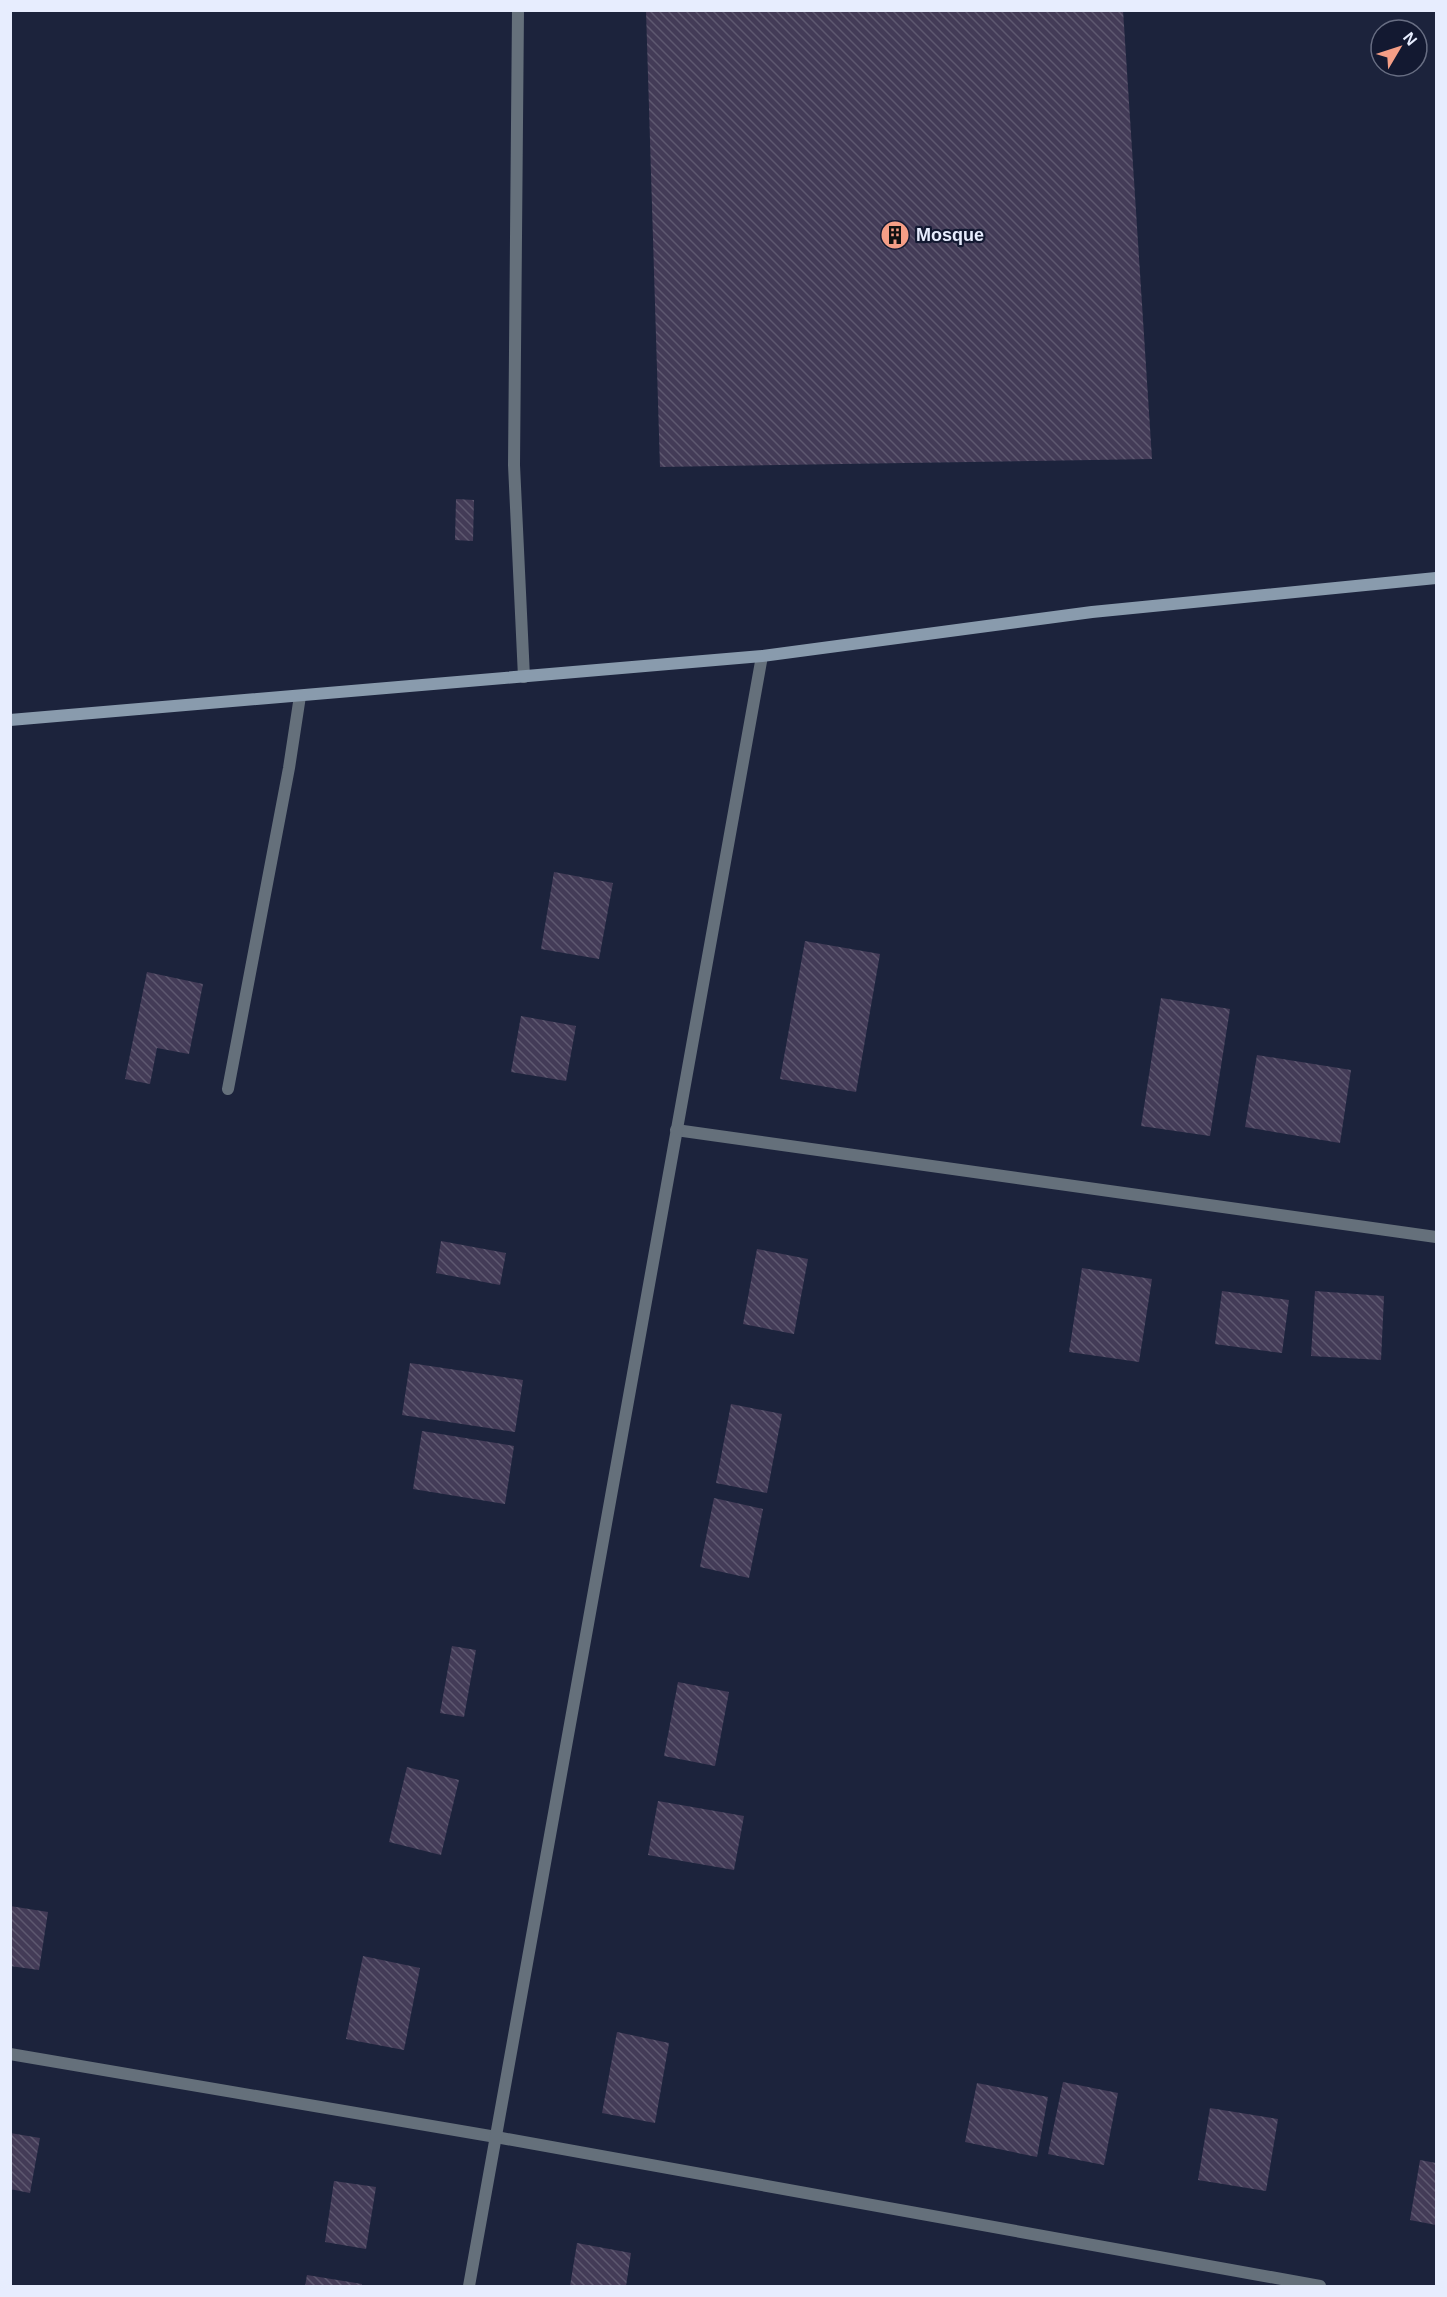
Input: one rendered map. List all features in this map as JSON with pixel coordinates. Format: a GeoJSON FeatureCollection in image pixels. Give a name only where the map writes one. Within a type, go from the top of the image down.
{"type":"FeatureCollection","features":[{"type":"Feature","properties":{"kind":"street"},"geometry":{"type":"LineString","coordinates":[[518,10],[514,465],[525,677]]}},
{"type":"Feature","properties":{"kind":"street"},"geometry":{"type":"LineString","coordinates":[[10,720],[762,656],[1092,612],[1437,579]]}},
{"type":"Feature","properties":{"kind":"street"},"geometry":{"type":"LineString","coordinates":[[469,2286],[762,656]]}},
{"type":"Feature","properties":{"kind":"street"},"geometry":{"type":"LineString","coordinates":[[228,1089],[289,768],[300,696]]}},
{"type":"Feature","properties":{"kind":"street"},"geometry":{"type":"LineString","coordinates":[[676,1130],[1437,1237]]}},
{"type":"Feature","properties":{"kind":"street"},"geometry":{"type":"LineString","coordinates":[[10,2054],[496,2137],[1320,2286]]}},
{"type":"Feature","properties":{"kind":"building","name":"Mosque"},"geometry":{"type":"Polygon","coordinates":[[[646,10],[1123,10],[1152,459],[660,467],[646,10]]]}},
{"type":"Feature","properties":{"kind":"building"},"geometry":{"type":"Polygon","coordinates":[[[456,499],[474,500],[473,541],[455,540],[456,499]]]}},
{"type":"Feature","properties":{"kind":"building"},"geometry":{"type":"Polygon","coordinates":[[[554,872],[613,883],[599,959],[541,949],[554,872]]]}},
{"type":"Feature","properties":{"kind":"building"},"geometry":{"type":"Polygon","coordinates":[[[805,941],[880,954],[856,1092],[780,1079],[805,941]]]}},
{"type":"Feature","properties":{"kind":"building"},"geometry":{"type":"Polygon","coordinates":[[[147,972],[203,984],[189,1054],[157,1048],[150,1084],[125,1079],[147,972]]]}},
{"type":"Feature","properties":{"kind":"building"},"geometry":{"type":"Polygon","coordinates":[[[1161,998],[1230,1009],[1210,1136],[1141,1126],[1161,998]]]}},
{"type":"Feature","properties":{"kind":"building"},"geometry":{"type":"Polygon","coordinates":[[[521,1016],[576,1026],[566,1081],[511,1072],[521,1016]]]}},
{"type":"Feature","properties":{"kind":"building"},"geometry":{"type":"Polygon","coordinates":[[[1257,1055],[1351,1070],[1340,1143],[1245,1127],[1257,1055]]]}},
{"type":"Feature","properties":{"kind":"building"},"geometry":{"type":"Polygon","coordinates":[[[441,1241],[506,1253],[500,1285],[436,1273],[441,1241]]]}},
{"type":"Feature","properties":{"kind":"building"},"geometry":{"type":"Polygon","coordinates":[[[757,1249],[808,1259],[794,1334],[743,1324],[757,1249]]]}},
{"type":"Feature","properties":{"kind":"building"},"geometry":{"type":"Polygon","coordinates":[[[1082,1268],[1152,1279],[1139,1362],[1069,1352],[1082,1268]]]}},
{"type":"Feature","properties":{"kind":"building"},"geometry":{"type":"Polygon","coordinates":[[[1222,1291],[1289,1300],[1282,1353],[1215,1344],[1222,1291]]]}},
{"type":"Feature","properties":{"kind":"building"},"geometry":{"type":"Polygon","coordinates":[[[1315,1291],[1384,1296],[1381,1360],[1311,1356],[1315,1291]]]}},
{"type":"Feature","properties":{"kind":"building"},"geometry":{"type":"Polygon","coordinates":[[[410,1363],[523,1380],[515,1432],[402,1415],[410,1363]]]}},
{"type":"Feature","properties":{"kind":"building"},"geometry":{"type":"Polygon","coordinates":[[[731,1404],[782,1414],[767,1493],[716,1483],[731,1404]]]}},
{"type":"Feature","properties":{"kind":"building"},"geometry":{"type":"Polygon","coordinates":[[[422,1431],[514,1446],[505,1504],[413,1489],[422,1431]]]}},
{"type":"Feature","properties":{"kind":"building"},"geometry":{"type":"Polygon","coordinates":[[[714,1498],[763,1509],[749,1578],[700,1567],[714,1498]]]}},
{"type":"Feature","properties":{"kind":"building"},"geometry":{"type":"Polygon","coordinates":[[[452,1646],[476,1650],[464,1717],[440,1713],[452,1646]]]}},
{"type":"Feature","properties":{"kind":"building"},"geometry":{"type":"Polygon","coordinates":[[[678,1682],[729,1692],[715,1766],[664,1756],[678,1682]]]}},
{"type":"Feature","properties":{"kind":"building"},"geometry":{"type":"Polygon","coordinates":[[[407,1767],[459,1780],[441,1855],[389,1842],[407,1767]]]}},
{"type":"Feature","properties":{"kind":"building"},"geometry":{"type":"Polygon","coordinates":[[[658,1801],[744,1816],[734,1870],[648,1855],[658,1801]]]}},
{"type":"Feature","properties":{"kind":"building"},"geometry":{"type":"Polygon","coordinates":[[[10,1906],[48,1912],[39,1970],[10,1966],[10,1906]]]}},
{"type":"Feature","properties":{"kind":"building"},"geometry":{"type":"Polygon","coordinates":[[[363,1956],[420,1968],[404,2050],[346,2039],[363,1956]]]}},
{"type":"Feature","properties":{"kind":"building"},"geometry":{"type":"Polygon","coordinates":[[[617,2032],[669,2043],[655,2123],[602,2113],[617,2032]]]}},
{"type":"Feature","properties":{"kind":"building"},"geometry":{"type":"Polygon","coordinates":[[[1063,2082],[1118,2093],[1104,2165],[1048,2154],[1063,2082]]]}},
{"type":"Feature","properties":{"kind":"building"},"geometry":{"type":"Polygon","coordinates":[[[977,2083],[1048,2097],[1037,2157],[965,2142],[977,2083]]]}},
{"type":"Feature","properties":{"kind":"building"},"geometry":{"type":"Polygon","coordinates":[[[1210,2108],[1278,2119],[1266,2191],[1198,2180],[1210,2108]]]}},
{"type":"Feature","properties":{"kind":"building"},"geometry":{"type":"Polygon","coordinates":[[[10,2133],[40,2138],[30,2193],[10,2189],[10,2133]]]}},
{"type":"Feature","properties":{"kind":"building"},"geometry":{"type":"Polygon","coordinates":[[[1420,2160],[1436,2163],[1436,2225],[1410,2220],[1420,2160]]]}},
{"type":"Feature","properties":{"kind":"building"},"geometry":{"type":"Polygon","coordinates":[[[334,2181],[376,2187],[366,2249],[325,2242],[334,2181]]]}},
{"type":"Feature","properties":{"kind":"building"},"geometry":{"type":"Polygon","coordinates":[[[577,2243],[631,2253],[626,2286],[570,2286],[577,2243]]]}},
{"type":"Feature","properties":{"kind":"building"},"geometry":{"type":"Polygon","coordinates":[[[307,2275],[362,2284],[362,2286],[305,2286],[307,2275]]]}},
{"type":"Feature","properties":{"kind":"place","name":"Mosque"},"geometry":{"type":"Point","coordinates":[895,235]}}]}
